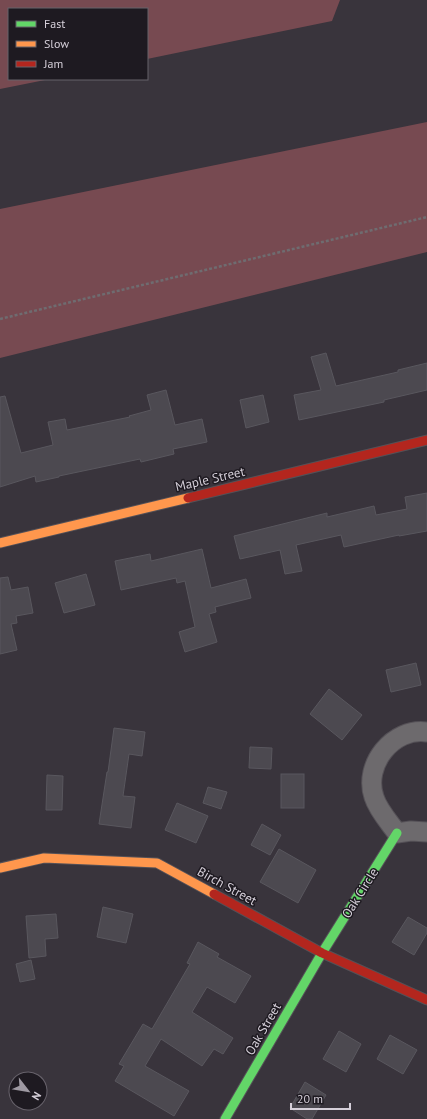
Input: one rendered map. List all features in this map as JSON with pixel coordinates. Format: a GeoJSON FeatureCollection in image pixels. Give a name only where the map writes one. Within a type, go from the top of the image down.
{"type":"FeatureCollection","features":[{"type":"Feature","properties":{"kind":"street","name":"Maple Street"},"geometry":{"type":"LineString","coordinates":[[0,543],[427,440]]}},
{"type":"Feature","properties":{"kind":"street"},"geometry":{"type":"LineString","coordinates":[[427,732],[406,734],[396,738],[383,750],[378,758],[372,778],[374,796],[379,809],[397,833],[411,831],[427,832]]}},
{"type":"Feature","properties":{"kind":"street","name":"Oak Circle"},"geometry":{"type":"LineString","coordinates":[[322,953],[397,833]]}},
{"type":"Feature","properties":{"kind":"street","name":"Birch Street"},"geometry":{"type":"LineString","coordinates":[[0,868],[44,858],[157,863],[322,953],[427,1000]]}},
{"type":"Feature","properties":{"kind":"street","name":"Oak Street"},"geometry":{"type":"LineString","coordinates":[[225,1119],[322,953]]}},
{"type":"Feature","properties":{"kind":"path"},"geometry":{"type":"LineString","coordinates":[[0,319],[427,217]]}},
{"type":"Feature","properties":{"kind":"shaded area"},"geometry":{"type":"Polygon","coordinates":[[[0,0],[340,0],[332,21],[148,59],[148,8],[8,8],[8,80],[45,80],[0,89],[0,0]]]}},
{"type":"Feature","properties":{"kind":"shaded area"},"geometry":{"type":"Polygon","coordinates":[[[427,122],[427,252],[0,358],[0,209],[427,122]]]}},
{"type":"Feature","properties":{"kind":"building"},"geometry":{"type":"Polygon","coordinates":[[[326,353],[336,386],[398,372],[398,370],[427,363],[427,390],[384,400],[384,402],[299,420],[294,395],[321,390],[311,357],[326,353]]]}},
{"type":"Feature","properties":{"kind":"building"},"geometry":{"type":"Polygon","coordinates":[[[166,390],[175,425],[202,419],[207,442],[173,449],[174,454],[141,462],[140,459],[36,482],[35,476],[0,487],[0,397],[5,396],[21,453],[53,445],[48,422],[65,419],[67,430],[130,417],[129,416],[151,410],[147,395],[166,390]]]}},
{"type":"Feature","properties":{"kind":"building"},"geometry":{"type":"Polygon","coordinates":[[[263,395],[269,422],[246,428],[240,400],[263,395]]]}},
{"type":"Feature","properties":{"kind":"building"},"geometry":{"type":"Polygon","coordinates":[[[427,493],[427,531],[399,535],[344,547],[341,535],[296,545],[302,571],[285,574],[280,550],[240,559],[234,536],[327,513],[327,517],[374,506],[376,515],[407,509],[405,497],[427,493]]]}},
{"type":"Feature","properties":{"kind":"building"},"geometry":{"type":"Polygon","coordinates":[[[202,549],[211,588],[246,579],[251,598],[215,607],[216,612],[209,614],[217,642],[185,652],[179,632],[195,627],[185,581],[177,583],[176,578],[121,590],[115,561],[150,554],[151,561],[202,549]]]}},
{"type":"Feature","properties":{"kind":"building"},"geometry":{"type":"Polygon","coordinates":[[[86,574],[95,605],[64,613],[55,583],[86,574]]]}},
{"type":"Feature","properties":{"kind":"building"},"geometry":{"type":"Polygon","coordinates":[[[8,577],[11,590],[28,587],[33,613],[16,616],[17,623],[11,624],[17,650],[0,654],[0,578],[8,577]]]}},
{"type":"Feature","properties":{"kind":"building"},"geometry":{"type":"Polygon","coordinates":[[[416,663],[421,685],[391,692],[386,670],[416,663]]]}},
{"type":"Feature","properties":{"kind":"building"},"geometry":{"type":"Polygon","coordinates":[[[329,689],[362,715],[342,740],[310,714],[329,689]]]}},
{"type":"Feature","properties":{"kind":"building"},"geometry":{"type":"Polygon","coordinates":[[[114,728],[145,732],[142,756],[129,754],[123,796],[135,797],[131,828],[99,824],[114,728]]]}},
{"type":"Feature","properties":{"kind":"building"},"geometry":{"type":"Polygon","coordinates":[[[250,747],[272,748],[271,769],[249,768],[250,747]]]}},
{"type":"Feature","properties":{"kind":"building"},"geometry":{"type":"Polygon","coordinates":[[[281,774],[304,774],[304,808],[281,808],[281,774]]]}},
{"type":"Feature","properties":{"kind":"building"},"geometry":{"type":"Polygon","coordinates":[[[47,775],[63,776],[62,810],[46,810],[47,775]]]}},
{"type":"Feature","properties":{"kind":"building"},"geometry":{"type":"Polygon","coordinates":[[[208,787],[227,792],[221,809],[203,803],[208,787]]]}},
{"type":"Feature","properties":{"kind":"building"},"geometry":{"type":"Polygon","coordinates":[[[177,803],[208,816],[196,843],[165,830],[177,803]]]}},
{"type":"Feature","properties":{"kind":"building"},"geometry":{"type":"Polygon","coordinates":[[[262,824],[281,835],[270,855],[251,845],[262,824]]]}},
{"type":"Feature","properties":{"kind":"building"},"geometry":{"type":"Polygon","coordinates":[[[279,849],[316,870],[298,903],[260,882],[279,849]]]}},
{"type":"Feature","properties":{"kind":"building"},"geometry":{"type":"Polygon","coordinates":[[[103,907],[133,914],[126,943],[97,937],[103,907]]]}},
{"type":"Feature","properties":{"kind":"building"},"geometry":{"type":"Polygon","coordinates":[[[56,914],[58,938],[45,939],[46,956],[29,958],[26,916],[56,914]]]}},
{"type":"Feature","properties":{"kind":"building"},"geometry":{"type":"Polygon","coordinates":[[[408,917],[427,928],[427,933],[414,955],[392,942],[408,917]]]}},
{"type":"Feature","properties":{"kind":"building"},"geometry":{"type":"Polygon","coordinates":[[[198,942],[219,954],[217,957],[251,976],[235,1003],[207,987],[192,1012],[233,1038],[223,1054],[214,1049],[202,1066],[161,1039],[145,1066],[189,1091],[174,1116],[115,1081],[124,1066],[119,1064],[143,1024],[152,1029],[190,964],[187,963],[198,942]]]}},
{"type":"Feature","properties":{"kind":"building"},"geometry":{"type":"Polygon","coordinates":[[[31,960],[35,979],[20,982],[16,964],[31,960]]]}},
{"type":"Feature","properties":{"kind":"building"},"geometry":{"type":"Polygon","coordinates":[[[339,1031],[361,1044],[346,1072],[323,1059],[339,1031]]]}},
{"type":"Feature","properties":{"kind":"building"},"geometry":{"type":"Polygon","coordinates":[[[390,1035],[417,1050],[403,1074],[377,1059],[390,1035]]]}},
{"type":"Feature","properties":{"kind":"building"},"geometry":{"type":"Polygon","coordinates":[[[305,1082],[326,1095],[312,1119],[307,1119],[290,1108],[305,1082]]]}},
{"type":"Feature","properties":{"kind":"traffic: fast"},"geometry":{"type":"LineString","coordinates":[[225,1119],[322,953],[397,833]]}},
{"type":"Feature","properties":{"kind":"traffic: slow"},"geometry":{"type":"LineString","coordinates":[[0,543],[188,498]]}},
{"type":"Feature","properties":{"kind":"traffic: slow"},"geometry":{"type":"LineString","coordinates":[[0,868],[44,858],[157,863],[214,894]]}},
{"type":"Feature","properties":{"kind":"traffic: jam"},"geometry":{"type":"LineString","coordinates":[[188,498],[427,440]]}},
{"type":"Feature","properties":{"kind":"traffic: jam"},"geometry":{"type":"LineString","coordinates":[[214,894],[322,953],[427,1000]]}}]}
